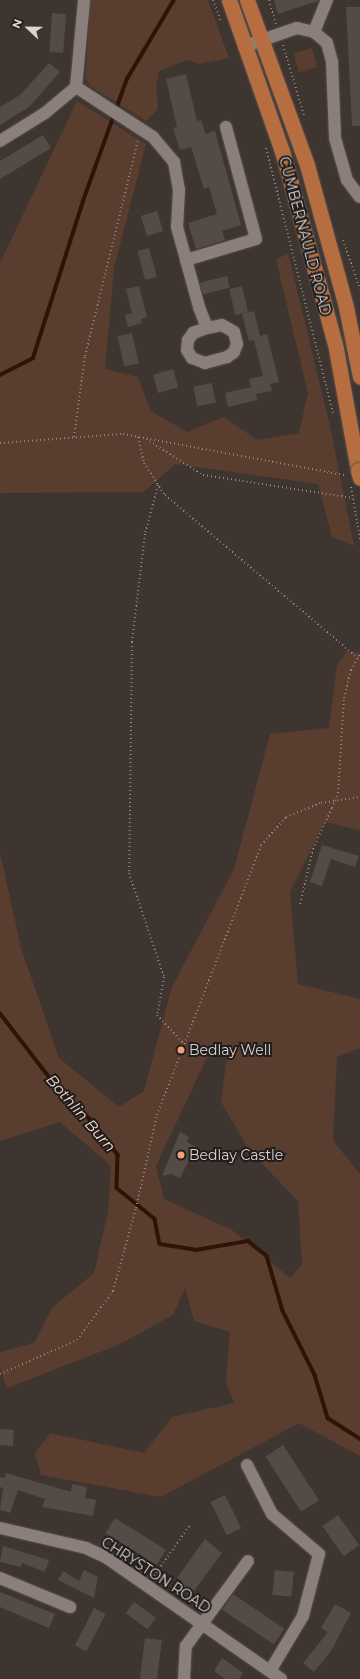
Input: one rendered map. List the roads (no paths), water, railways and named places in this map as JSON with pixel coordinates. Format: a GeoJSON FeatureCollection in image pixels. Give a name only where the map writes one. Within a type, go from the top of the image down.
{"type":"FeatureCollection","features":[{"type":"Feature","properties":{"kind":"main road","name":"CUMBERNAULD ROAD"},"geometry":{"type":"LineString","coordinates":[[229,0],[282,151],[336,349],[356,476]]}},
{"type":"Feature","properties":{"kind":"main road","name":"CUMBERNAULD ROAD"},"geometry":{"type":"LineString","coordinates":[[247,0],[307,166],[357,346],[360,377]]}},
{"type":"Feature","properties":{"kind":"street"},"geometry":{"type":"LineString","coordinates":[[0,141],[44,113],[76,87],[84,0]]}},
{"type":"Feature","properties":{"kind":"street"},"geometry":{"type":"LineString","coordinates":[[314,32],[327,0]]}},
{"type":"Feature","properties":{"kind":"street"},"geometry":{"type":"LineString","coordinates":[[245,46],[297,28],[314,32],[327,43],[331,53],[335,138],[347,180],[360,197]]}},
{"type":"Feature","properties":{"kind":"street"},"geometry":{"type":"LineString","coordinates":[[76,87],[142,129],[166,149],[174,162],[179,190],[177,227],[206,328]]}},
{"type":"Feature","properties":{"kind":"street"},"geometry":{"type":"LineString","coordinates":[[186,260],[256,239],[226,127]]}},
{"type":"Feature","properties":{"kind":"street"},"geometry":{"type":"LineString","coordinates":[[247,1465],[272,1514],[319,1554],[304,1616],[270,1671]]}},
{"type":"Feature","properties":{"kind":"street","name":"CHRYSTON ROAD"},"geometry":{"type":"LineString","coordinates":[[0,1528],[86,1548],[148,1586],[281,1679]]}},
{"type":"Feature","properties":{"kind":"street"},"geometry":{"type":"LineString","coordinates":[[184,1679],[186,1646],[201,1622],[248,1561]]}},
{"type":"Feature","properties":{"kind":"street"},"geometry":{"type":"LineString","coordinates":[[0,1578],[70,1606]]}},
{"type":"Feature","properties":{"kind":"waterway"},"geometry":{"type":"LineString","coordinates":[[0,375],[33,358],[83,201],[127,79],[174,0]]}},
{"type":"Feature","properties":{"kind":"waterway","name":"Bothlin Burn"},"geometry":{"type":"LineString","coordinates":[[0,1013],[60,1091],[90,1119],[118,1155],[117,1188],[155,1219],[160,1244],[196,1250],[248,1241],[267,1256],[283,1311],[315,1375],[328,1418],[360,1439]]}},
{"type":"Feature","properties":{"kind":"place","name":"Bedlay Well"},"geometry":{"type":"Point","coordinates":[181,1050]}},
{"type":"Feature","properties":{"kind":"place","name":"Bedlay Castle"},"geometry":{"type":"Point","coordinates":[181,1155]}}]}
